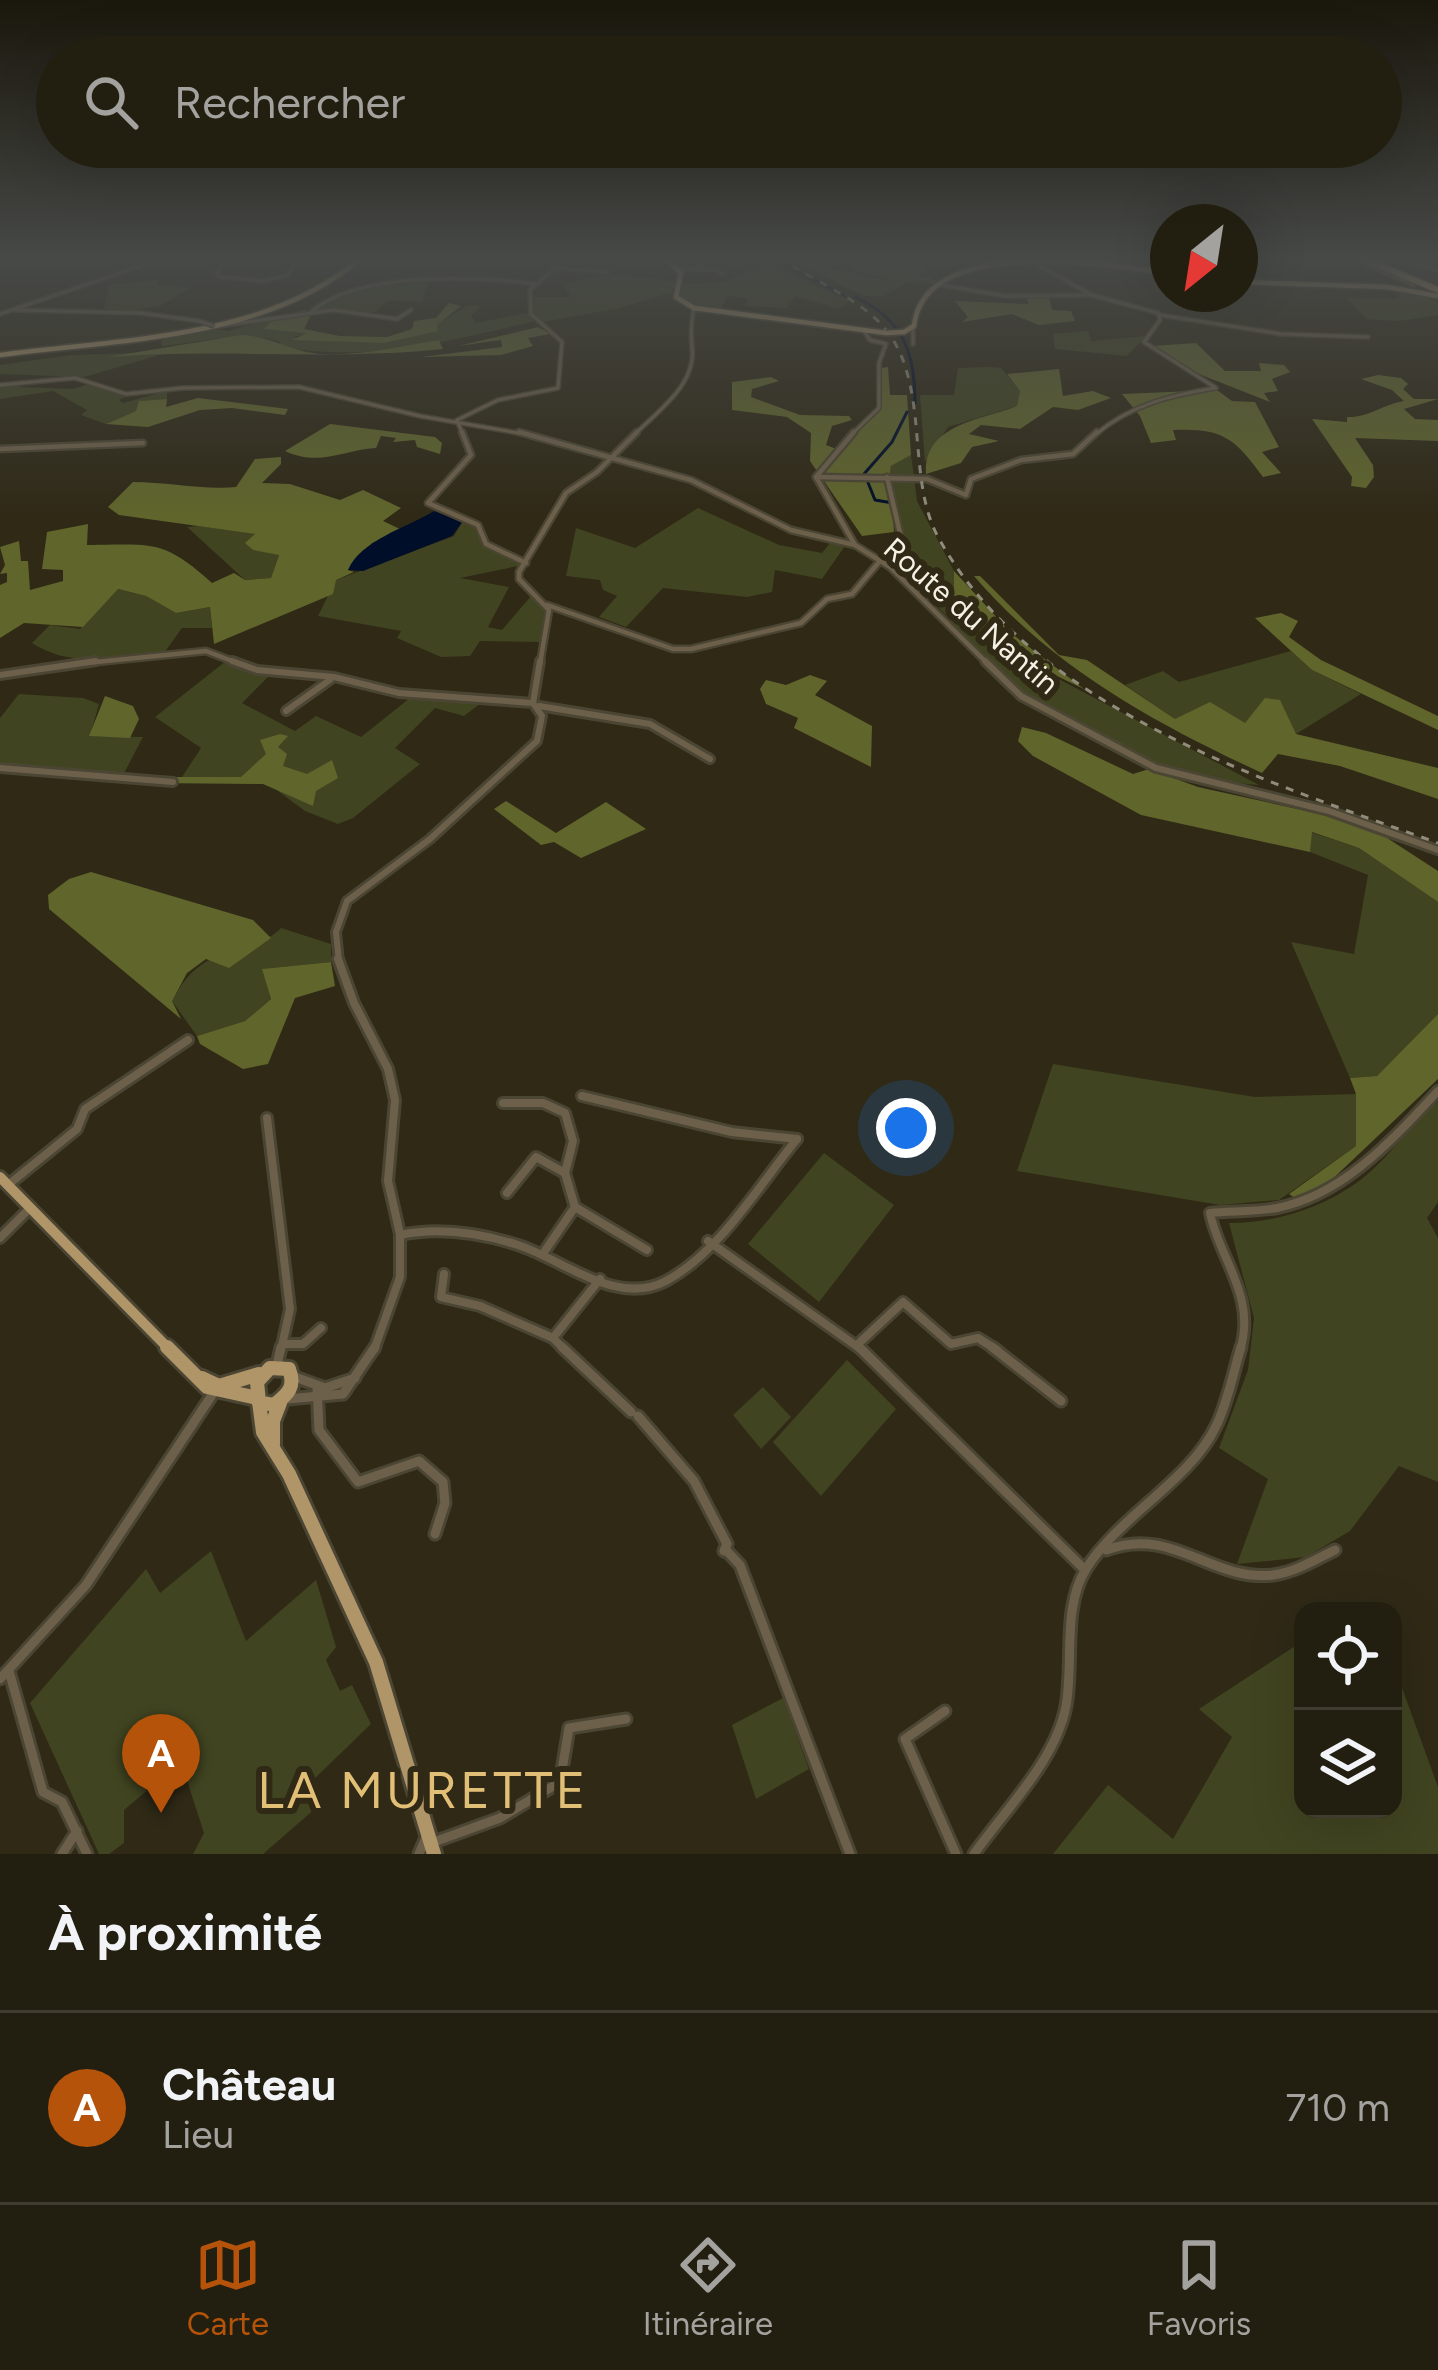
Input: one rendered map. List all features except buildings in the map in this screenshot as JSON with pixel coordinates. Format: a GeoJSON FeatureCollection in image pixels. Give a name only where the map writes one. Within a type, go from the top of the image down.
{"type":"FeatureCollection","features":[{"type":"Feature","properties":{"kind":"main road"},"geometry":{"type":"LineString","coordinates":[[0,355],[64,345]]}},
{"type":"Feature","properties":{"kind":"main road"},"geometry":{"type":"LineString","coordinates":[[4,1181],[202,1378],[217,1389],[268,1406],[282,1401]]}},
{"type":"Feature","properties":{"kind":"main road"},"geometry":{"type":"LineString","coordinates":[[217,1389],[270,1369],[292,1374],[292,1387],[273,1421],[273,1444]]}},
{"type":"Feature","properties":{"kind":"main road"},"geometry":{"type":"LineString","coordinates":[[270,1369],[256,1382],[263,1432],[273,1444],[376,1662],[428,1846]]}},
{"type":"Feature","properties":{"kind":"street"},"geometry":{"type":"LineString","coordinates":[[526,563],[486,544],[478,525],[428,503],[471,455],[457,420],[498,400],[558,388],[562,345]]}},
{"type":"Feature","properties":{"kind":"street"},"geometry":{"type":"LineString","coordinates":[[692,345],[684,385],[561,500],[526,563],[519,579],[548,604],[673,649],[691,650],[801,622],[827,599],[852,594],[881,561],[902,546],[887,477]]}},
{"type":"Feature","properties":{"kind":"street"},"geometry":{"type":"LineString","coordinates":[[816,477],[836,449],[870,422],[882,401],[879,363],[886,345]]}},
{"type":"Feature","properties":{"kind":"street"},"geometry":{"type":"LineString","coordinates":[[816,477],[932,480],[966,494],[971,479],[1021,460],[1081,451],[1097,432],[1134,410],[1168,397],[1216,388],[1148,345]]}},
{"type":"Feature","properties":{"kind":"street","name":"Route du Nantin"},"geometry":{"type":"LineString","coordinates":[[0,385],[75,378],[126,394],[299,387],[520,430],[692,480],[796,532],[855,545],[881,561],[1021,696],[1156,768],[1329,811],[1438,850]]}},
{"type":"Feature","properties":{"kind":"street"},"geometry":{"type":"LineString","coordinates":[[0,449],[143,443]]}},
{"type":"Feature","properties":{"kind":"street"},"geometry":{"type":"LineString","coordinates":[[816,477],[855,545]]}},
{"type":"Feature","properties":{"kind":"street"},"geometry":{"type":"LineString","coordinates":[[282,1401],[316,1392],[343,1394],[358,1377],[396,1300],[400,1235],[388,1179],[394,1088],[348,998],[338,929],[346,902],[422,844],[537,741],[543,726],[535,704],[548,604]]}},
{"type":"Feature","properties":{"kind":"street"},"geometry":{"type":"LineString","coordinates":[[0,675],[107,658],[206,651],[257,670],[334,676],[399,692],[535,704],[650,724],[710,759]]}},
{"type":"Feature","properties":{"kind":"street"},"geometry":{"type":"LineString","coordinates":[[286,711],[334,676]]}},
{"type":"Feature","properties":{"kind":"street"},"geometry":{"type":"LineString","coordinates":[[0,768],[173,782]]}},
{"type":"Feature","properties":{"kind":"street"},"geometry":{"type":"LineString","coordinates":[[4,1181],[77,1129],[85,1109],[188,1040]]}},
{"type":"Feature","properties":{"kind":"street"},"geometry":{"type":"LineString","coordinates":[[974,1854],[1053,1743],[1066,1708],[1075,1596],[1085,1570],[1137,1510],[1199,1452],[1216,1427],[1246,1332],[1244,1301],[1210,1213],[1280,1208],[1331,1187],[1361,1165],[1438,1091]]}},
{"type":"Feature","properties":{"kind":"street"},"geometry":{"type":"LineString","coordinates":[[400,1235],[418,1230],[510,1242],[600,1280],[639,1290],[662,1283],[708,1241],[797,1139],[732,1132],[582,1096]]}},
{"type":"Feature","properties":{"kind":"street"},"geometry":{"type":"LineString","coordinates":[[503,1103],[543,1103],[565,1113],[573,1141],[565,1174],[575,1207],[647,1250]]}},
{"type":"Feature","properties":{"kind":"street"},"geometry":{"type":"LineString","coordinates":[[267,1118],[290,1309],[284,1344],[270,1369]]}},
{"type":"Feature","properties":{"kind":"street"},"geometry":{"type":"LineString","coordinates":[[507,1193],[536,1157],[565,1174]]}},
{"type":"Feature","properties":{"kind":"street"},"geometry":{"type":"LineString","coordinates":[[0,1238],[31,1207]]}},
{"type":"Feature","properties":{"kind":"street"},"geometry":{"type":"LineString","coordinates":[[542,1255],[575,1207]]}},
{"type":"Feature","properties":{"kind":"street"},"geometry":{"type":"LineString","coordinates":[[708,1241],[856,1346],[1085,1570]]}},
{"type":"Feature","properties":{"kind":"street"},"geometry":{"type":"LineString","coordinates":[[444,1274],[441,1297],[525,1324],[553,1339],[634,1414],[694,1481],[727,1544],[724,1550],[740,1565],[818,1758],[850,1854]]}},
{"type":"Feature","properties":{"kind":"street"},"geometry":{"type":"LineString","coordinates":[[553,1339],[600,1280]]}},
{"type":"Feature","properties":{"kind":"street"},"geometry":{"type":"LineString","coordinates":[[856,1346],[903,1302],[950,1344],[978,1338],[1019,1364],[1061,1401]]}},
{"type":"Feature","properties":{"kind":"street"},"geometry":{"type":"LineString","coordinates":[[284,1344],[303,1344],[321,1328]]}},
{"type":"Feature","properties":{"kind":"street"},"geometry":{"type":"LineString","coordinates":[[292,1374],[316,1392]]}},
{"type":"Feature","properties":{"kind":"street"},"geometry":{"type":"LineString","coordinates":[[87,1854],[62,1802],[43,1792],[5,1675],[86,1585],[217,1389]]}},
{"type":"Feature","properties":{"kind":"street"},"geometry":{"type":"LineString","coordinates":[[316,1392],[313,1421],[317,1432],[358,1482],[419,1460],[443,1482],[445,1504],[435,1534]]}},
{"type":"Feature","properties":{"kind":"street"},"geometry":{"type":"LineString","coordinates":[[1101,1552],[1126,1539],[1151,1540],[1264,1576],[1298,1568],[1335,1550]]}},
{"type":"Feature","properties":{"kind":"street"},"geometry":{"type":"LineString","coordinates":[[946,1711],[905,1739],[956,1854]]}},
{"type":"Feature","properties":{"kind":"street"},"geometry":{"type":"LineString","coordinates":[[428,1846],[490,1826],[531,1805],[560,1782],[569,1728],[626,1719]]}},
{"type":"Feature","properties":{"kind":"street"},"geometry":{"type":"LineString","coordinates":[[62,1854],[77,1832]]}},
{"type":"Feature","properties":{"kind":"green space"},"geometry":{"type":"Polygon","coordinates":[[[183,345],[282,345],[323,354],[108,357],[183,345]]]}},
{"type":"Feature","properties":{"kind":"green space"},"geometry":{"type":"Polygon","coordinates":[[[281,345],[423,345],[345,352],[281,345]]]}},
{"type":"Feature","properties":{"kind":"green space"},"geometry":{"type":"Polygon","coordinates":[[[412,345],[441,345],[443,349],[323,354],[412,345]]]}},
{"type":"Feature","properties":{"kind":"green space"},"geometry":{"type":"Polygon","coordinates":[[[1054,345],[1138,345],[1127,356],[1055,349],[1054,345]]]}},
{"type":"Feature","properties":{"kind":"green space"},"geometry":{"type":"Polygon","coordinates":[[[1198,345],[1225,371],[1261,371],[1259,363],[1284,365],[1290,372],[1272,379],[1278,391],[1264,393],[1270,402],[1199,374],[1151,346],[1198,345]]]}},
{"type":"Feature","properties":{"kind":"green space"},"geometry":{"type":"Polygon","coordinates":[[[533,346],[501,355],[421,357],[533,346]]]}},
{"type":"Feature","properties":{"kind":"green space"},"geometry":{"type":"Polygon","coordinates":[[[170,352],[84,377],[0,374],[0,365],[72,355],[170,352]]]}},
{"type":"Feature","properties":{"kind":"green space"},"geometry":{"type":"Polygon","coordinates":[[[888,367],[890,395],[907,395],[911,455],[891,466],[894,532],[862,536],[810,461],[811,433],[787,417],[732,410],[732,382],[771,377],[779,381],[752,389],[751,397],[800,415],[849,416],[852,420],[832,426],[826,445],[839,450],[881,409],[881,368],[888,367]]]}},
{"type":"Feature","properties":{"kind":"green space"},"geometry":{"type":"Polygon","coordinates":[[[958,368],[1001,368],[1020,391],[1017,406],[948,427],[925,462],[920,395],[954,395],[958,368]]]}},
{"type":"Feature","properties":{"kind":"green space"},"geometry":{"type":"Polygon","coordinates":[[[1059,369],[1063,396],[1093,391],[1111,398],[1078,410],[1053,407],[1020,429],[981,425],[969,434],[999,441],[972,447],[961,463],[926,474],[928,457],[944,434],[1017,406],[1020,391],[1007,374],[1059,369]]]}},
{"type":"Feature","properties":{"kind":"green space"},"geometry":{"type":"Polygon","coordinates":[[[1401,378],[1408,384],[1403,389],[1414,399],[1438,399],[1404,409],[1415,419],[1438,420],[1438,441],[1355,438],[1373,465],[1374,477],[1366,488],[1351,486],[1352,477],[1312,419],[1347,422],[1347,417],[1404,401],[1392,390],[1361,379],[1401,378]]]}},
{"type":"Feature","properties":{"kind":"green space"},"geometry":{"type":"Polygon","coordinates":[[[20,383],[21,387],[73,389],[89,384],[128,396],[119,400],[123,403],[167,391],[167,399],[140,401],[136,411],[106,424],[81,415],[87,410],[53,391],[0,399],[0,386],[20,383]]]}},
{"type":"Feature","properties":{"kind":"green space"},"geometry":{"type":"Polygon","coordinates":[[[1217,390],[1232,401],[1255,402],[1279,447],[1262,452],[1281,473],[1263,477],[1244,452],[1215,433],[1173,430],[1176,440],[1151,443],[1140,416],[1122,394],[1217,390]]]}},
{"type":"Feature","properties":{"kind":"green space"},"geometry":{"type":"Polygon","coordinates":[[[198,398],[288,409],[285,415],[232,408],[200,410],[148,427],[106,424],[136,411],[139,401],[167,399],[166,407],[198,398]]]}},
{"type":"Feature","properties":{"kind":"green space"},"geometry":{"type":"Polygon","coordinates":[[[330,424],[435,437],[442,443],[440,454],[417,447],[415,440],[393,442],[396,438],[381,436],[376,448],[331,456],[309,458],[285,451],[330,424]]]}},
{"type":"Feature","properties":{"kind":"green space"},"geometry":{"type":"Polygon","coordinates":[[[911,455],[917,501],[954,571],[954,588],[940,597],[960,620],[1015,656],[1259,785],[1193,774],[1124,750],[1058,717],[1005,677],[912,581],[878,553],[885,547],[908,549],[889,479],[891,466],[911,455]]]}},
{"type":"Feature","properties":{"kind":"green space"},"geometry":{"type":"Polygon","coordinates":[[[281,457],[281,464],[262,483],[290,484],[340,500],[363,490],[401,508],[383,521],[402,530],[372,543],[348,570],[354,572],[336,580],[333,594],[214,644],[210,607],[176,613],[146,596],[118,589],[83,627],[24,623],[0,638],[0,585],[7,582],[7,573],[0,574],[5,565],[0,547],[19,541],[21,561],[28,561],[30,590],[63,581],[63,570],[42,569],[47,532],[88,524],[87,545],[155,547],[181,558],[212,583],[234,573],[245,580],[271,578],[279,555],[253,550],[245,543],[255,534],[119,515],[108,507],[133,482],[236,487],[255,459],[281,457]]]}},
{"type":"Feature","properties":{"kind":"green space"},"geometry":{"type":"Polygon","coordinates":[[[698,508],[779,545],[822,553],[830,543],[845,546],[822,579],[775,570],[772,592],[747,597],[663,588],[626,627],[599,617],[617,596],[603,590],[600,580],[566,576],[576,528],[635,548],[698,508]]]}},
{"type":"Feature","properties":{"kind":"green space"},"geometry":{"type":"Polygon","coordinates":[[[463,521],[475,525],[483,543],[523,565],[460,578],[509,587],[488,627],[502,630],[532,595],[546,608],[541,642],[480,641],[470,656],[441,657],[397,638],[401,631],[318,616],[336,580],[454,536],[463,521]]]}},
{"type":"Feature","properties":{"kind":"green space"},"geometry":{"type":"Polygon","coordinates":[[[187,527],[257,534],[246,543],[253,550],[279,554],[271,578],[245,580],[187,527]]]}},
{"type":"Feature","properties":{"kind":"green space"},"geometry":{"type":"Polygon","coordinates":[[[954,571],[1012,634],[1084,689],[1007,650],[955,613],[939,598],[954,588],[954,571]]]}},
{"type":"Feature","properties":{"kind":"green space"},"geometry":{"type":"Polygon","coordinates":[[[974,576],[980,576],[1059,655],[1087,660],[1175,719],[1210,702],[1245,723],[1265,698],[1280,700],[1296,734],[1438,768],[1438,799],[1340,766],[1278,754],[1262,773],[1222,754],[1144,713],[1071,665],[1037,638],[1004,609],[974,576]]]}},
{"type":"Feature","properties":{"kind":"green space"},"geometry":{"type":"Polygon","coordinates":[[[117,589],[146,596],[176,613],[210,607],[212,628],[182,628],[164,653],[80,658],[32,643],[50,625],[80,629],[117,589]]]}},
{"type":"Feature","properties":{"kind":"green space"},"geometry":{"type":"Polygon","coordinates":[[[1281,613],[1298,621],[1289,637],[1321,660],[1438,716],[1438,730],[1312,670],[1255,618],[1281,613]]]}},
{"type":"Feature","properties":{"kind":"green space"},"geometry":{"type":"Polygon","coordinates":[[[1291,651],[1312,670],[1361,694],[1296,734],[1265,699],[1245,724],[1175,719],[1125,685],[1163,671],[1179,682],[1291,651]]]}},
{"type":"Feature","properties":{"kind":"green space"},"geometry":{"type":"Polygon","coordinates":[[[226,661],[270,675],[242,703],[295,731],[316,716],[361,737],[410,698],[485,700],[464,716],[435,708],[395,748],[420,764],[353,818],[338,824],[305,811],[263,780],[182,777],[201,748],[155,717],[226,661]]]}},
{"type":"Feature","properties":{"kind":"green space"},"geometry":{"type":"Polygon","coordinates":[[[810,675],[827,681],[815,695],[872,726],[871,767],[794,728],[798,718],[766,704],[760,689],[766,680],[786,685],[810,675]]]}},
{"type":"Feature","properties":{"kind":"green space"},"geometry":{"type":"Polygon","coordinates":[[[19,694],[83,698],[99,704],[90,736],[143,737],[121,779],[0,766],[0,718],[19,694]]]}},
{"type":"Feature","properties":{"kind":"green space"},"geometry":{"type":"Polygon","coordinates":[[[105,696],[133,706],[139,719],[130,738],[89,736],[105,696]]]}},
{"type":"Feature","properties":{"kind":"green space"},"geometry":{"type":"Polygon","coordinates":[[[1022,727],[1046,733],[1133,774],[1149,769],[1198,787],[1334,817],[1381,834],[1438,871],[1438,902],[1359,848],[1312,832],[1310,852],[1141,815],[1033,756],[1018,741],[1022,727]]]}},
{"type":"Feature","properties":{"kind":"green space"},"geometry":{"type":"Polygon","coordinates":[[[288,736],[278,747],[287,754],[283,766],[307,774],[332,760],[338,778],[316,791],[313,806],[263,784],[149,783],[150,777],[241,777],[266,754],[260,740],[288,736]]]}},
{"type":"Feature","properties":{"kind":"green space"},"geometry":{"type":"Polygon","coordinates":[[[506,801],[556,833],[606,802],[646,829],[581,858],[554,842],[541,845],[494,809],[506,801]]]}},
{"type":"Feature","properties":{"kind":"green space"},"geometry":{"type":"Polygon","coordinates":[[[1310,832],[1359,848],[1438,902],[1438,1014],[1377,1076],[1350,1078],[1291,942],[1354,954],[1368,875],[1310,852],[1310,832]]]}},
{"type":"Feature","properties":{"kind":"green space"},"geometry":{"type":"Polygon","coordinates":[[[91,872],[253,920],[271,938],[229,968],[206,959],[187,973],[172,1001],[181,1019],[49,909],[48,895],[69,879],[91,872]]]}},
{"type":"Feature","properties":{"kind":"green space"},"geometry":{"type":"Polygon","coordinates":[[[281,928],[331,944],[331,962],[263,969],[271,999],[245,1021],[197,1036],[172,1001],[185,981],[211,959],[252,946],[281,928]]]}},
{"type":"Feature","properties":{"kind":"green space"},"geometry":{"type":"Polygon","coordinates":[[[331,962],[335,986],[295,998],[268,1064],[243,1069],[200,1044],[197,1036],[245,1021],[271,999],[262,969],[331,962]]]}},
{"type":"Feature","properties":{"kind":"green space"},"geometry":{"type":"Polygon","coordinates":[[[1438,1014],[1438,1079],[1323,1188],[1295,1198],[1289,1194],[1356,1146],[1356,1094],[1350,1078],[1377,1076],[1438,1014]]]}},
{"type":"Feature","properties":{"kind":"green space"},"geometry":{"type":"Polygon","coordinates":[[[1053,1064],[1255,1097],[1356,1094],[1356,1146],[1279,1200],[1220,1205],[1017,1171],[1053,1064]]]}},
{"type":"Feature","properties":{"kind":"green space"},"geometry":{"type":"Polygon","coordinates":[[[1438,1102],[1438,1202],[1427,1218],[1438,1238],[1438,1482],[1399,1466],[1350,1531],[1306,1557],[1237,1564],[1268,1479],[1219,1448],[1248,1370],[1254,1318],[1229,1223],[1286,1216],[1340,1193],[1371,1171],[1438,1102]]]}},
{"type":"Feature","properties":{"kind":"green space"},"geometry":{"type":"Polygon","coordinates":[[[824,1153],[894,1205],[819,1302],[748,1244],[824,1153]]]}},
{"type":"Feature","properties":{"kind":"green space"},"geometry":{"type":"Polygon","coordinates":[[[847,1360],[896,1409],[821,1496],[773,1442],[847,1360]]]}},
{"type":"Feature","properties":{"kind":"green space"},"geometry":{"type":"Polygon","coordinates":[[[763,1387],[791,1417],[761,1449],[733,1415],[763,1387]]]}},
{"type":"Feature","properties":{"kind":"green space"},"geometry":{"type":"Polygon","coordinates":[[[211,1551],[246,1641],[316,1580],[336,1647],[326,1660],[340,1691],[352,1685],[371,1724],[311,1782],[317,1807],[263,1854],[193,1854],[204,1833],[181,1762],[124,1810],[124,1843],[109,1854],[99,1854],[30,1703],[146,1569],[160,1593],[211,1551]]]}},
{"type":"Feature","properties":{"kind":"green space"},"geometry":{"type":"Polygon","coordinates":[[[1294,1647],[1294,1818],[1402,1818],[1402,1688],[1438,1787],[1438,1854],[1053,1854],[1108,1785],[1173,1839],[1232,1737],[1199,1709],[1294,1647]]]}},
{"type":"Feature","properties":{"kind":"green space"},"geometry":{"type":"Polygon","coordinates":[[[783,1698],[809,1769],[756,1799],[732,1725],[783,1698]]]}},
{"type":"Feature","properties":{"kind":"water"},"geometry":{"type":"Polygon","coordinates":[[[434,511],[463,521],[452,536],[363,571],[348,570],[374,543],[434,511]]]}},
{"type":"Feature","properties":{"kind":"waterway"},"geometry":{"type":"LineString","coordinates":[[905,345],[915,403]]}},
{"type":"Feature","properties":{"kind":"waterway"},"geometry":{"type":"LineString","coordinates":[[864,474],[892,442],[907,412]]}},
{"type":"Feature","properties":{"kind":"waterway"},"geometry":{"type":"LineString","coordinates":[[867,480],[875,500],[893,503]]}},
{"type":"Feature","properties":{"kind":"railway"},"geometry":{"type":"LineString","coordinates":[[895,345],[912,397],[932,524],[978,595],[1030,647],[1091,692],[1158,731],[1300,793],[1438,843]]}},
{"type":"Feature","properties":{"kind":"place","name":"Château"},"geometry":{"type":"Point","coordinates":[161,1813]}},
{"type":"Feature","properties":{"kind":"district","name":"LA MURETTE"},"geometry":{"type":"Point","coordinates":[423,1790]}}]}
